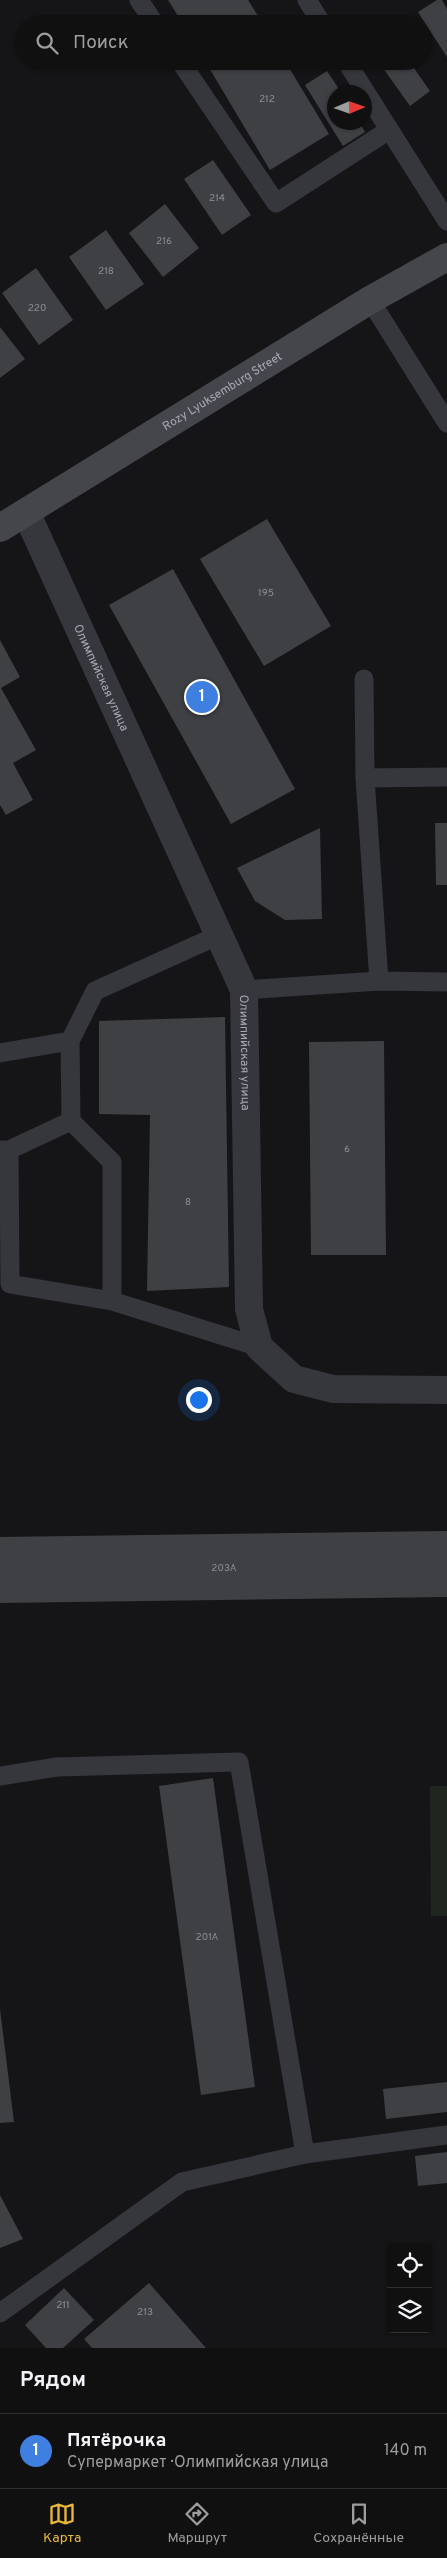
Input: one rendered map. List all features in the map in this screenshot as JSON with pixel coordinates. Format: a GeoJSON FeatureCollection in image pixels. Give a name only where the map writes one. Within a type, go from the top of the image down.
{"type":"FeatureCollection","features":[{"type":"Feature","properties":{"kind":"street","name":"Rozy Lyuksemburg Street"},"geometry":{"type":"LineString","coordinates":[[0,528],[370,300],[447,258]]}},
{"type":"Feature","properties":{"kind":"street","name":"Олимпийская улица"},"geometry":{"type":"LineString","coordinates":[[26,512],[244,990],[249,1309],[259,1347]]}},
{"type":"Feature","properties":{"kind":"street"},"geometry":{"type":"LineString","coordinates":[[259,1347],[294,1379],[333,1389],[447,1390]]}},
{"type":"Feature","properties":{"kind":"lane"},"geometry":{"type":"LineString","coordinates":[[139,0],[149,15]]}},
{"type":"Feature","properties":{"kind":"lane"},"geometry":{"type":"LineString","coordinates":[[307,0],[316,15]]}},
{"type":"Feature","properties":{"kind":"lane"},"geometry":{"type":"LineString","coordinates":[[186,70],[276,203],[389,130]]}},
{"type":"Feature","properties":{"kind":"lane"},"geometry":{"type":"LineString","coordinates":[[352,70],[447,221]]}},
{"type":"Feature","properties":{"kind":"lane"},"geometry":{"type":"LineString","coordinates":[[370,300],[447,423]]}},
{"type":"Feature","properties":{"kind":"lane"},"geometry":{"type":"LineString","coordinates":[[364,679],[365,778],[379,981]]}},
{"type":"Feature","properties":{"kind":"lane"},"geometry":{"type":"LineString","coordinates":[[365,778],[447,777]]}},
{"type":"Feature","properties":{"kind":"lane"},"geometry":{"type":"LineString","coordinates":[[112,1300],[112,1162],[71,1121],[70,1041],[95,991],[219,935]]}},
{"type":"Feature","properties":{"kind":"lane"},"geometry":{"type":"LineString","coordinates":[[244,990],[379,981],[447,982]]}},
{"type":"Feature","properties":{"kind":"lane"},"geometry":{"type":"LineString","coordinates":[[0,1053],[70,1041]]}},
{"type":"Feature","properties":{"kind":"lane"},"geometry":{"type":"LineString","coordinates":[[71,1121],[4,1150],[10,1284],[112,1300],[259,1347]]}},
{"type":"Feature","properties":{"kind":"lane"},"geometry":{"type":"LineString","coordinates":[[0,1776],[57,1767],[239,1762],[305,2154]]}},
{"type":"Feature","properties":{"kind":"lane"},"geometry":{"type":"LineString","coordinates":[[0,2313],[182,2182],[305,2154],[447,2135]]}},
{"type":"Feature","properties":{"kind":"shaded area"},"geometry":{"type":"Polygon","coordinates":[[[430,1786],[447,1786],[447,1916],[431,1916],[430,1786]]]}},
{"type":"Feature","properties":{"kind":"building"},"geometry":{"type":"Polygon","coordinates":[[[168,0],[248,0],[257,15],[177,15],[168,0]]]}},
{"type":"Feature","properties":{"kind":"building"},"geometry":{"type":"Polygon","coordinates":[[[437,0],[442,0],[447,9],[447,57],[432,34],[432,15],[420,15],[418,12],[437,0]]]}},
{"type":"Feature","properties":{"kind":"building"},"geometry":{"type":"Polygon","coordinates":[[[210,70],[290,70],[329,134],[270,170],[210,70]]]}},
{"type":"Feature","properties":{"kind":"building"},"geometry":{"type":"Polygon","coordinates":[[[384,70],[415,70],[430,91],[410,106],[384,70]]]}},
{"type":"Feature","properties":{"kind":"building"},"geometry":{"type":"Polygon","coordinates":[[[327,71],[336,85],[327,85],[327,120],[305,85],[327,71]]]}},
{"type":"Feature","properties":{"kind":"building"},"geometry":{"type":"Polygon","coordinates":[[[333,130],[364,130],[365,132],[343,146],[333,130]]]}},
{"type":"Feature","properties":{"kind":"building"},"geometry":{"type":"Polygon","coordinates":[[[213,160],[251,215],[222,235],[184,179],[213,160]]]}},
{"type":"Feature","properties":{"kind":"building"},"geometry":{"type":"Polygon","coordinates":[[[165,204],[199,248],[163,277],[129,233],[165,204]]]}},
{"type":"Feature","properties":{"kind":"building"},"geometry":{"type":"Polygon","coordinates":[[[106,230],[144,284],[106,310],[69,257],[106,230]]]}},
{"type":"Feature","properties":{"kind":"building"},"geometry":{"type":"Polygon","coordinates":[[[36,268],[73,320],[39,345],[2,293],[36,268]]]}},
{"type":"Feature","properties":{"kind":"building"},"geometry":{"type":"Polygon","coordinates":[[[0,327],[25,359],[0,378],[0,327]]]}},
{"type":"Feature","properties":{"kind":"building"},"geometry":{"type":"Polygon","coordinates":[[[267,519],[331,626],[264,666],[200,559],[267,519]]]}},
{"type":"Feature","properties":{"kind":"building"},"geometry":{"type":"Polygon","coordinates":[[[173,569],[295,789],[231,824],[109,605],[173,569]]]}},
{"type":"Feature","properties":{"kind":"building"},"geometry":{"type":"Polygon","coordinates":[[[0,640],[20,677],[1,688],[36,750],[13,763],[33,800],[6,815],[0,805],[0,640]]]}},
{"type":"Feature","properties":{"kind":"building"},"geometry":{"type":"Polygon","coordinates":[[[435,823],[447,823],[447,885],[436,885],[435,823]]]}},
{"type":"Feature","properties":{"kind":"building"},"geometry":{"type":"Polygon","coordinates":[[[320,828],[322,919],[285,920],[255,901],[237,868],[320,828]]]}},
{"type":"Feature","properties":{"kind":"building"},"geometry":{"type":"Polygon","coordinates":[[[225,1017],[229,1287],[147,1291],[150,1115],[99,1114],[99,1021],[225,1017]]]}},
{"type":"Feature","properties":{"kind":"building"},"geometry":{"type":"Polygon","coordinates":[[[384,1041],[386,1255],[311,1255],[309,1042],[384,1041]]]}},
{"type":"Feature","properties":{"kind":"building"},"geometry":{"type":"Polygon","coordinates":[[[447,1531],[447,1597],[0,1603],[0,1537],[447,1531]]]}},
{"type":"Feature","properties":{"kind":"building"},"geometry":{"type":"Polygon","coordinates":[[[213,1778],[255,2087],[201,2095],[159,1786],[213,1778]]]}},
{"type":"Feature","properties":{"kind":"building"},"geometry":{"type":"Polygon","coordinates":[[[0,2009],[14,2122],[0,2123],[0,2009]]]}},
{"type":"Feature","properties":{"kind":"building"},"geometry":{"type":"Polygon","coordinates":[[[447,2082],[447,2112],[386,2119],[383,2089],[447,2082]]]}},
{"type":"Feature","properties":{"kind":"building"},"geometry":{"type":"Polygon","coordinates":[[[447,2152],[447,2183],[418,2186],[415,2156],[447,2152]]]}},
{"type":"Feature","properties":{"kind":"building"},"geometry":{"type":"Polygon","coordinates":[[[0,2195],[23,2239],[0,2248],[0,2195]]]}},
{"type":"Feature","properties":{"kind":"building"},"geometry":{"type":"Polygon","coordinates":[[[149,2283],[206,2348],[92,2348],[84,2339],[149,2283]]]}},
{"type":"Feature","properties":{"kind":"building"},"geometry":{"type":"Polygon","coordinates":[[[64,2288],[94,2320],[63,2348],[46,2348],[25,2325],[64,2288]]]}},
{"type":"Feature","properties":{"kind":"place","name":"Пятёрочка"},"geometry":{"type":"Point","coordinates":[202,697]}}]}
